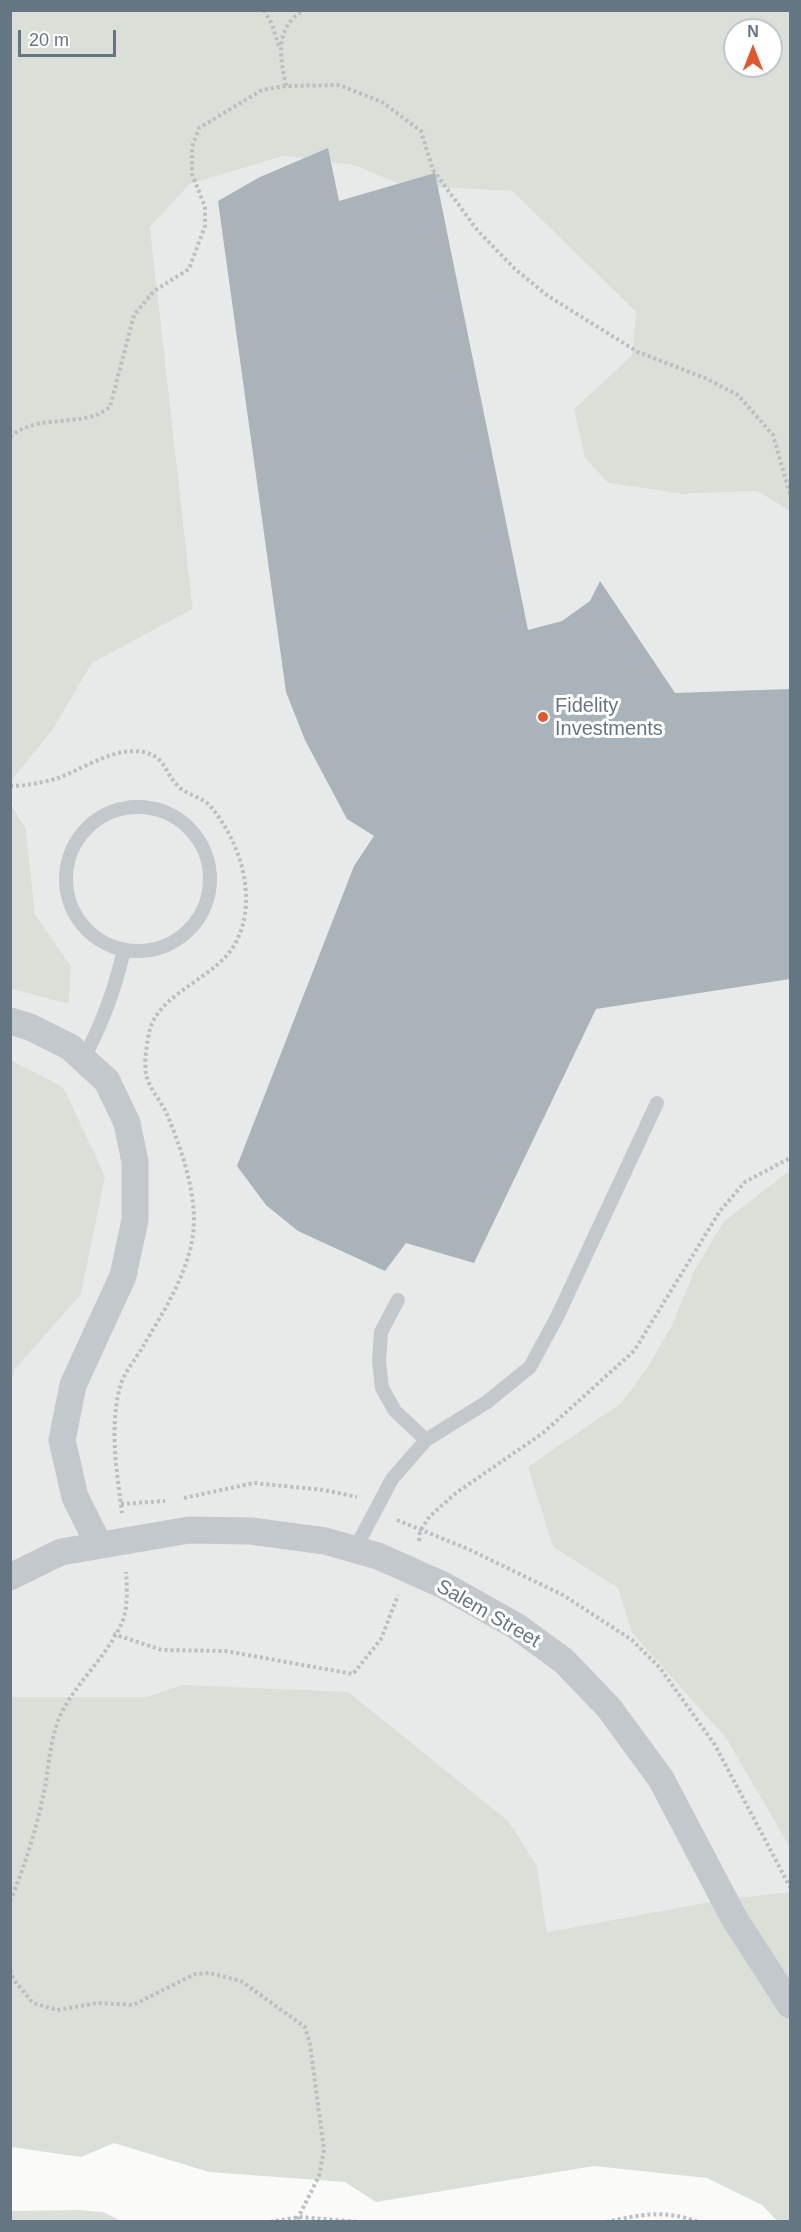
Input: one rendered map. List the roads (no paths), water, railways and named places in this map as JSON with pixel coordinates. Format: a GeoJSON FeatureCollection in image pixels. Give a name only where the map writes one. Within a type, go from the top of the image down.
{"type":"FeatureCollection","features":[{"type":"Feature","properties":{"kind":"street"},"geometry":{"type":"LineString","coordinates":[[10,1021],[30,1027],[70,1047],[107,1081],[127,1123],[135,1162],[135,1220],[123,1276],[73,1385],[62,1440],[75,1497],[112,1542]]}},
{"type":"Feature","properties":{"kind":"street","name":"Salem Street"},"geometry":{"type":"LineString","coordinates":[[10,1577],[61,1552],[112,1542],[189,1530],[251,1531],[325,1541],[378,1556],[443,1586],[516,1626],[564,1661],[609,1708],[661,1779],[734,1918],[790,2004]]}},
{"type":"Feature","properties":{"kind":"lane"},"geometry":{"type":"LineString","coordinates":[[127,807],[152,807],[175,816],[193,831],[205,850],[211,872],[209,895],[201,916],[186,934],[166,946],[144,951],[124,950],[98,940],[80,923],[69,901],[65,876],[70,852],[83,830],[103,815],[127,807]]}},
{"type":"Feature","properties":{"kind":"lane"},"geometry":{"type":"LineString","coordinates":[[83,1059],[101,1026],[115,991],[124,950]]}},
{"type":"Feature","properties":{"kind":"lane"},"geometry":{"type":"LineString","coordinates":[[355,1550],[392,1479],[426,1440],[487,1402],[530,1367],[557,1317],[657,1103]]}},
{"type":"Feature","properties":{"kind":"lane"},"geometry":{"type":"LineString","coordinates":[[398,1300],[381,1332],[379,1361],[382,1388],[395,1411],[426,1440]]}},
{"type":"Feature","properties":{"kind":"place","name":"Fidelity Investments"},"geometry":{"type":"Point","coordinates":[543,717]}}]}
